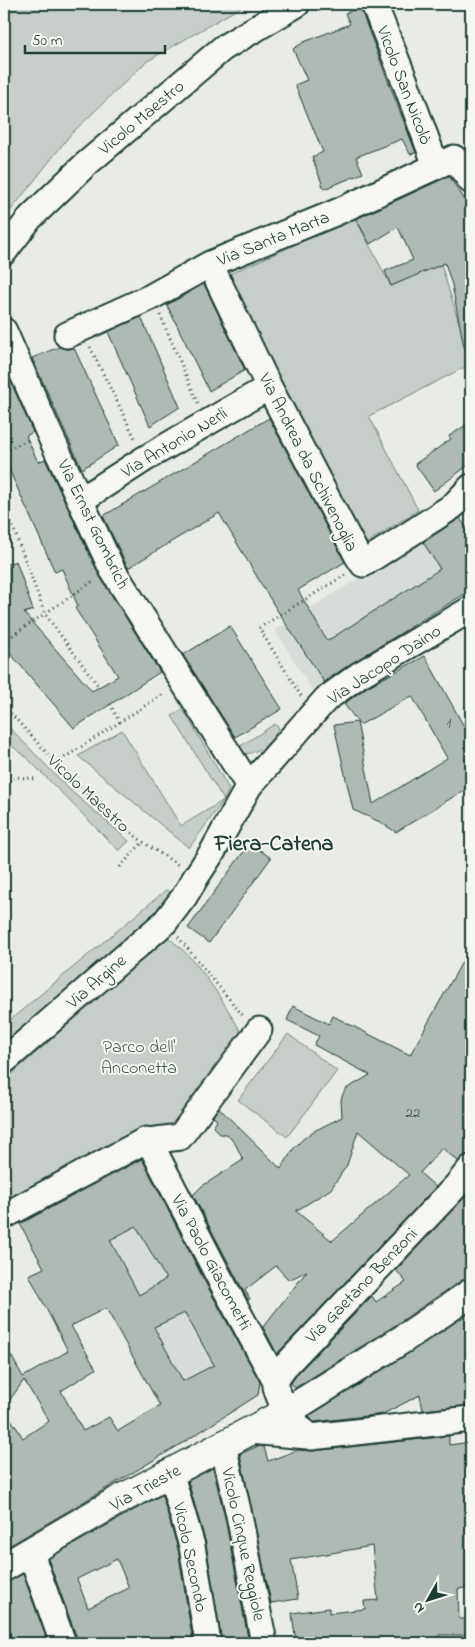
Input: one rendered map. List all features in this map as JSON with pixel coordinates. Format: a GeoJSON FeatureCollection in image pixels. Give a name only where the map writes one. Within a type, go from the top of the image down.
{"type":"FeatureCollection","features":[{"type":"Feature","properties":{"kind":"main road","name":"Via Trieste"},"geometry":{"type":"LineString","coordinates":[[4,1567],[170,1472],[288,1410],[402,1339],[471,1293]]}},
{"type":"Feature","properties":{"kind":"street","name":"Vicolo Maestro"},"geometry":{"type":"LineString","coordinates":[[4,252],[30,218],[85,165],[215,54],[297,4]]}},
{"type":"Feature","properties":{"kind":"street","name":"Vicolo San Nicolò"},"geometry":{"type":"LineString","coordinates":[[374,4],[436,166]]}},
{"type":"Feature","properties":{"kind":"street","name":"Via Santa Marta"},"geometry":{"type":"LineString","coordinates":[[82,339],[155,306],[210,264],[337,212],[454,158],[471,181]]}},
{"type":"Feature","properties":{"kind":"street","name":"Via Andrea da Schivenoglia"},"geometry":{"type":"LineString","coordinates":[[210,264],[269,387],[352,547],[354,569],[466,494]]}},
{"type":"Feature","properties":{"kind":"street","name":"Via Ernst Gombrich"},"geometry":{"type":"LineString","coordinates":[[4,331],[112,568],[249,786]]}},
{"type":"Feature","properties":{"kind":"street","name":"Via Antonio Nerli"},"geometry":{"type":"LineString","coordinates":[[81,500],[146,458],[269,387]]}},
{"type":"Feature","properties":{"kind":"street","name":"Via Jacopo Daino"},"geometry":{"type":"LineString","coordinates":[[184,897],[213,851],[249,786],[326,699],[359,675],[471,609]]}},
{"type":"Feature","properties":{"kind":"street","name":"Via Argine"},"geometry":{"type":"LineString","coordinates":[[4,1061],[165,922],[184,897]]}},
{"type":"Feature","properties":{"kind":"street"},"geometry":{"type":"LineString","coordinates":[[4,1216],[146,1140],[180,1137],[258,1031]]}},
{"type":"Feature","properties":{"kind":"street","name":"Via Paolo Giacometti"},"geometry":{"type":"LineString","coordinates":[[149,1141],[276,1382]]}},
{"type":"Feature","properties":{"kind":"street","name":"Via Gaetano Benzoni"},"geometry":{"type":"LineString","coordinates":[[276,1382],[287,1364],[471,1168]]}},
{"type":"Feature","properties":{"kind":"street"},"geometry":{"type":"LineString","coordinates":[[276,1382],[280,1399],[307,1436]]}},
{"type":"Feature","properties":{"kind":"street"},"geometry":{"type":"LineString","coordinates":[[249,1431],[311,1437],[471,1419]]}},
{"type":"Feature","properties":{"kind":"street","name":"Vicolo Cinque Reggiole"},"geometry":{"type":"LineString","coordinates":[[223,1445],[264,1643]]}},
{"type":"Feature","properties":{"kind":"street","name":"Vicolo Secondo"},"geometry":{"type":"LineString","coordinates":[[170,1472],[192,1546],[208,1643]]}},
{"type":"Feature","properties":{"kind":"street"},"geometry":{"type":"LineString","coordinates":[[30,1551],[64,1643]]}},
{"type":"Feature","properties":{"kind":"path"},"geometry":{"type":"LineString","coordinates":[[155,306],[207,422]]}},
{"type":"Feature","properties":{"kind":"path"},"geometry":{"type":"LineString","coordinates":[[82,339],[146,458]]}},
{"type":"Feature","properties":{"kind":"path"},"geometry":{"type":"LineString","coordinates":[[4,451],[48,431]]}},
{"type":"Feature","properties":{"kind":"path"},"geometry":{"type":"LineString","coordinates":[[4,503],[45,614],[99,687]]}},
{"type":"Feature","properties":{"kind":"path"},"geometry":{"type":"LineString","coordinates":[[4,641],[112,568]]}},
{"type":"Feature","properties":{"kind":"path"},"geometry":{"type":"LineString","coordinates":[[313,713],[259,628],[354,569]]}},
{"type":"Feature","properties":{"kind":"path"},"geometry":{"type":"LineString","coordinates":[[56,763],[120,723],[183,680]]}},
{"type":"Feature","properties":{"kind":"path"},"geometry":{"type":"LineString","coordinates":[[110,704],[120,723]]}},
{"type":"Feature","properties":{"kind":"path","name":"Vicolo Maestro"},"geometry":{"type":"LineString","coordinates":[[4,706],[56,763],[103,810],[142,842],[184,869]]}},
{"type":"Feature","properties":{"kind":"path"},"geometry":{"type":"LineString","coordinates":[[4,782],[17,778],[35,779]]}},
{"type":"Feature","properties":{"kind":"path"},"geometry":{"type":"LineString","coordinates":[[120,866],[142,842]]}},
{"type":"Feature","properties":{"kind":"path"},"geometry":{"type":"LineString","coordinates":[[165,922],[258,1031]]}},
{"type":"Feature","properties":{"kind":"shaded area"},"geometry":{"type":"Polygon","coordinates":[[[459,516],[471,535],[471,590],[312,690],[275,630],[459,516]]]}},
{"type":"Feature","properties":{"kind":"shaded area"},"geometry":{"type":"Polygon","coordinates":[[[145,1149],[261,1374],[258,1395],[181,1444],[49,1205],[145,1149]]]}},
{"type":"Feature","properties":{"kind":"green space"},"geometry":{"type":"Polygon","coordinates":[[[4,4],[246,4],[146,62],[71,134],[4,219],[4,4]]]}},
{"type":"Feature","properties":{"kind":"green space"},"geometry":{"type":"Polygon","coordinates":[[[355,218],[391,286],[441,264],[459,323],[471,344],[471,364],[369,416],[418,510],[362,546],[227,275],[355,218]]]}},
{"type":"Feature","properties":{"kind":"green space"},"geometry":{"type":"Polygon","coordinates":[[[183,709],[229,789],[224,800],[172,716],[183,709]]]}},
{"type":"Feature","properties":{"kind":"green space"},"geometry":{"type":"Polygon","coordinates":[[[4,722],[71,791],[129,841],[119,851],[26,757],[4,740],[4,722]]]}},
{"type":"Feature","properties":{"kind":"green space"},"geometry":{"type":"Polygon","coordinates":[[[275,724],[279,728],[273,738],[261,748],[246,754],[239,747],[275,724]]]}},
{"type":"Feature","properties":{"kind":"green space"},"geometry":{"type":"Polygon","coordinates":[[[122,730],[181,826],[224,800],[189,848],[78,756],[122,730]]]}},
{"type":"Feature","properties":{"kind":"green space"},"geometry":{"type":"Polygon","coordinates":[[[166,890],[173,894],[151,919],[4,1049],[4,1025],[166,890]]]}},
{"type":"Feature","properties":{"kind":"green space","name":"Parco dell' Anconetta"},"geometry":{"type":"Polygon","coordinates":[[[167,937],[179,946],[200,969],[244,1037],[174,1126],[146,1127],[53,1175],[4,1203],[4,1081],[167,937]]]}},
{"type":"Feature","properties":{"kind":"green space"},"geometry":{"type":"Polygon","coordinates":[[[288,1034],[337,1071],[287,1137],[238,1100],[288,1034]]]}},
{"type":"Feature","properties":{"kind":"building"},"geometry":{"type":"Polygon","coordinates":[[[360,8],[416,153],[410,154],[402,139],[356,157],[363,173],[324,189],[312,157],[323,152],[295,85],[307,80],[293,49],[304,42],[350,24],[345,13],[360,8]]]}},
{"type":"Feature","properties":{"kind":"building"},"geometry":{"type":"Polygon","coordinates":[[[449,176],[471,209],[471,347],[464,347],[452,285],[445,263],[391,286],[385,271],[413,260],[398,227],[370,244],[356,219],[449,176]]]}},
{"type":"Feature","properties":{"kind":"building"},"geometry":{"type":"Polygon","coordinates":[[[204,284],[245,370],[209,391],[167,305],[204,284]]]}},
{"type":"Feature","properties":{"kind":"building"},"geometry":{"type":"Polygon","coordinates":[[[141,317],[180,407],[150,426],[108,332],[141,317]]]}},
{"type":"Feature","properties":{"kind":"building"},"geometry":{"type":"Polygon","coordinates":[[[59,347],[66,349],[74,348],[119,445],[82,469],[32,358],[59,347]]]}},
{"type":"Feature","properties":{"kind":"building"},"geometry":{"type":"Polygon","coordinates":[[[7,373],[33,432],[26,436],[38,462],[45,459],[99,575],[160,672],[74,728],[4,646],[4,565],[16,561],[33,610],[24,613],[92,691],[118,676],[75,608],[78,606],[62,569],[55,572],[4,458],[4,376],[7,373]]]}},
{"type":"Feature","properties":{"kind":"building"},"geometry":{"type":"Polygon","coordinates":[[[269,418],[345,562],[298,590],[327,641],[440,569],[423,542],[460,518],[471,535],[471,590],[324,682],[275,607],[219,513],[128,568],[103,516],[269,418]]]}},
{"type":"Feature","properties":{"kind":"building"},"geometry":{"type":"Polygon","coordinates":[[[471,422],[471,463],[434,491],[415,464],[451,439],[449,436],[471,422]]]}},
{"type":"Feature","properties":{"kind":"building"},"geometry":{"type":"Polygon","coordinates":[[[230,626],[282,709],[235,737],[183,655],[230,626]]]}},
{"type":"Feature","properties":{"kind":"building"},"geometry":{"type":"Polygon","coordinates":[[[425,656],[471,739],[471,786],[396,832],[380,822],[353,810],[334,725],[357,722],[373,804],[447,758],[412,696],[360,725],[344,704],[367,687],[425,656]]]}},
{"type":"Feature","properties":{"kind":"building"},"geometry":{"type":"Polygon","coordinates":[[[250,843],[271,858],[209,943],[188,928],[250,843]]]}},
{"type":"Feature","properties":{"kind":"building"},"geometry":{"type":"Polygon","coordinates":[[[471,946],[471,1154],[458,1161],[442,1148],[420,1173],[436,1187],[277,1354],[263,1327],[307,1271],[289,1280],[276,1266],[245,1290],[250,1299],[248,1300],[193,1195],[202,1186],[243,1160],[236,1145],[227,1134],[220,1134],[213,1127],[217,1121],[213,1116],[219,1108],[281,1169],[294,1148],[303,1139],[312,1132],[342,1117],[341,1100],[346,1089],[370,1075],[314,1045],[319,1036],[287,1020],[293,1006],[329,1024],[333,1016],[410,1055],[471,946]],[[358,1131],[347,1165],[331,1189],[296,1211],[332,1241],[409,1175],[358,1131]]]}},
{"type":"Feature","properties":{"kind":"building"},"geometry":{"type":"Polygon","coordinates":[[[142,1159],[205,1282],[260,1382],[258,1395],[181,1444],[4,1549],[4,1408],[4,1343],[23,1377],[68,1351],[29,1275],[44,1268],[20,1224],[142,1159]],[[136,1226],[110,1240],[139,1295],[166,1279],[136,1226]],[[106,1308],[71,1326],[96,1369],[61,1391],[83,1431],[109,1417],[118,1431],[160,1406],[106,1308]],[[185,1313],[154,1327],[183,1381],[214,1365],[185,1313]],[[24,1380],[4,1408],[23,1438],[49,1421],[24,1380]]]}},
{"type":"Feature","properties":{"kind":"building"},"geometry":{"type":"Polygon","coordinates":[[[471,1190],[471,1278],[462,1280],[394,1326],[295,1388],[291,1383],[298,1373],[372,1296],[376,1302],[406,1282],[396,1270],[471,1190]]]}},
{"type":"Feature","properties":{"kind":"building"},"geometry":{"type":"Polygon","coordinates":[[[471,1312],[471,1405],[423,1410],[420,1395],[383,1414],[314,1422],[309,1416],[411,1352],[471,1312]]]}},
{"type":"Feature","properties":{"kind":"building"},"geometry":{"type":"Polygon","coordinates":[[[449,1436],[449,1445],[471,1442],[471,1587],[458,1589],[459,1619],[471,1619],[471,1635],[439,1635],[439,1643],[296,1643],[292,1613],[329,1608],[329,1613],[365,1609],[364,1601],[378,1600],[372,1546],[291,1560],[298,1599],[271,1603],[240,1454],[258,1446],[264,1447],[268,1461],[298,1450],[313,1451],[449,1436]]]}},
{"type":"Feature","properties":{"kind":"building"},"geometry":{"type":"Polygon","coordinates":[[[213,1468],[225,1518],[249,1643],[222,1643],[206,1544],[188,1481],[213,1468]]]}},
{"type":"Feature","properties":{"kind":"building"},"geometry":{"type":"Polygon","coordinates":[[[162,1495],[178,1549],[193,1643],[77,1643],[77,1638],[48,1559],[162,1495]],[[117,1559],[77,1579],[88,1608],[129,1588],[117,1559]]]}},
{"type":"Feature","properties":{"kind":"building"},"geometry":{"type":"Polygon","coordinates":[[[23,1574],[48,1643],[4,1643],[4,1583],[23,1574]]]}},
{"type":"Feature","properties":{"kind":"district","name":"Fiera-Catena"},"geometry":{"type":"Point","coordinates":[274,842]}}]}
